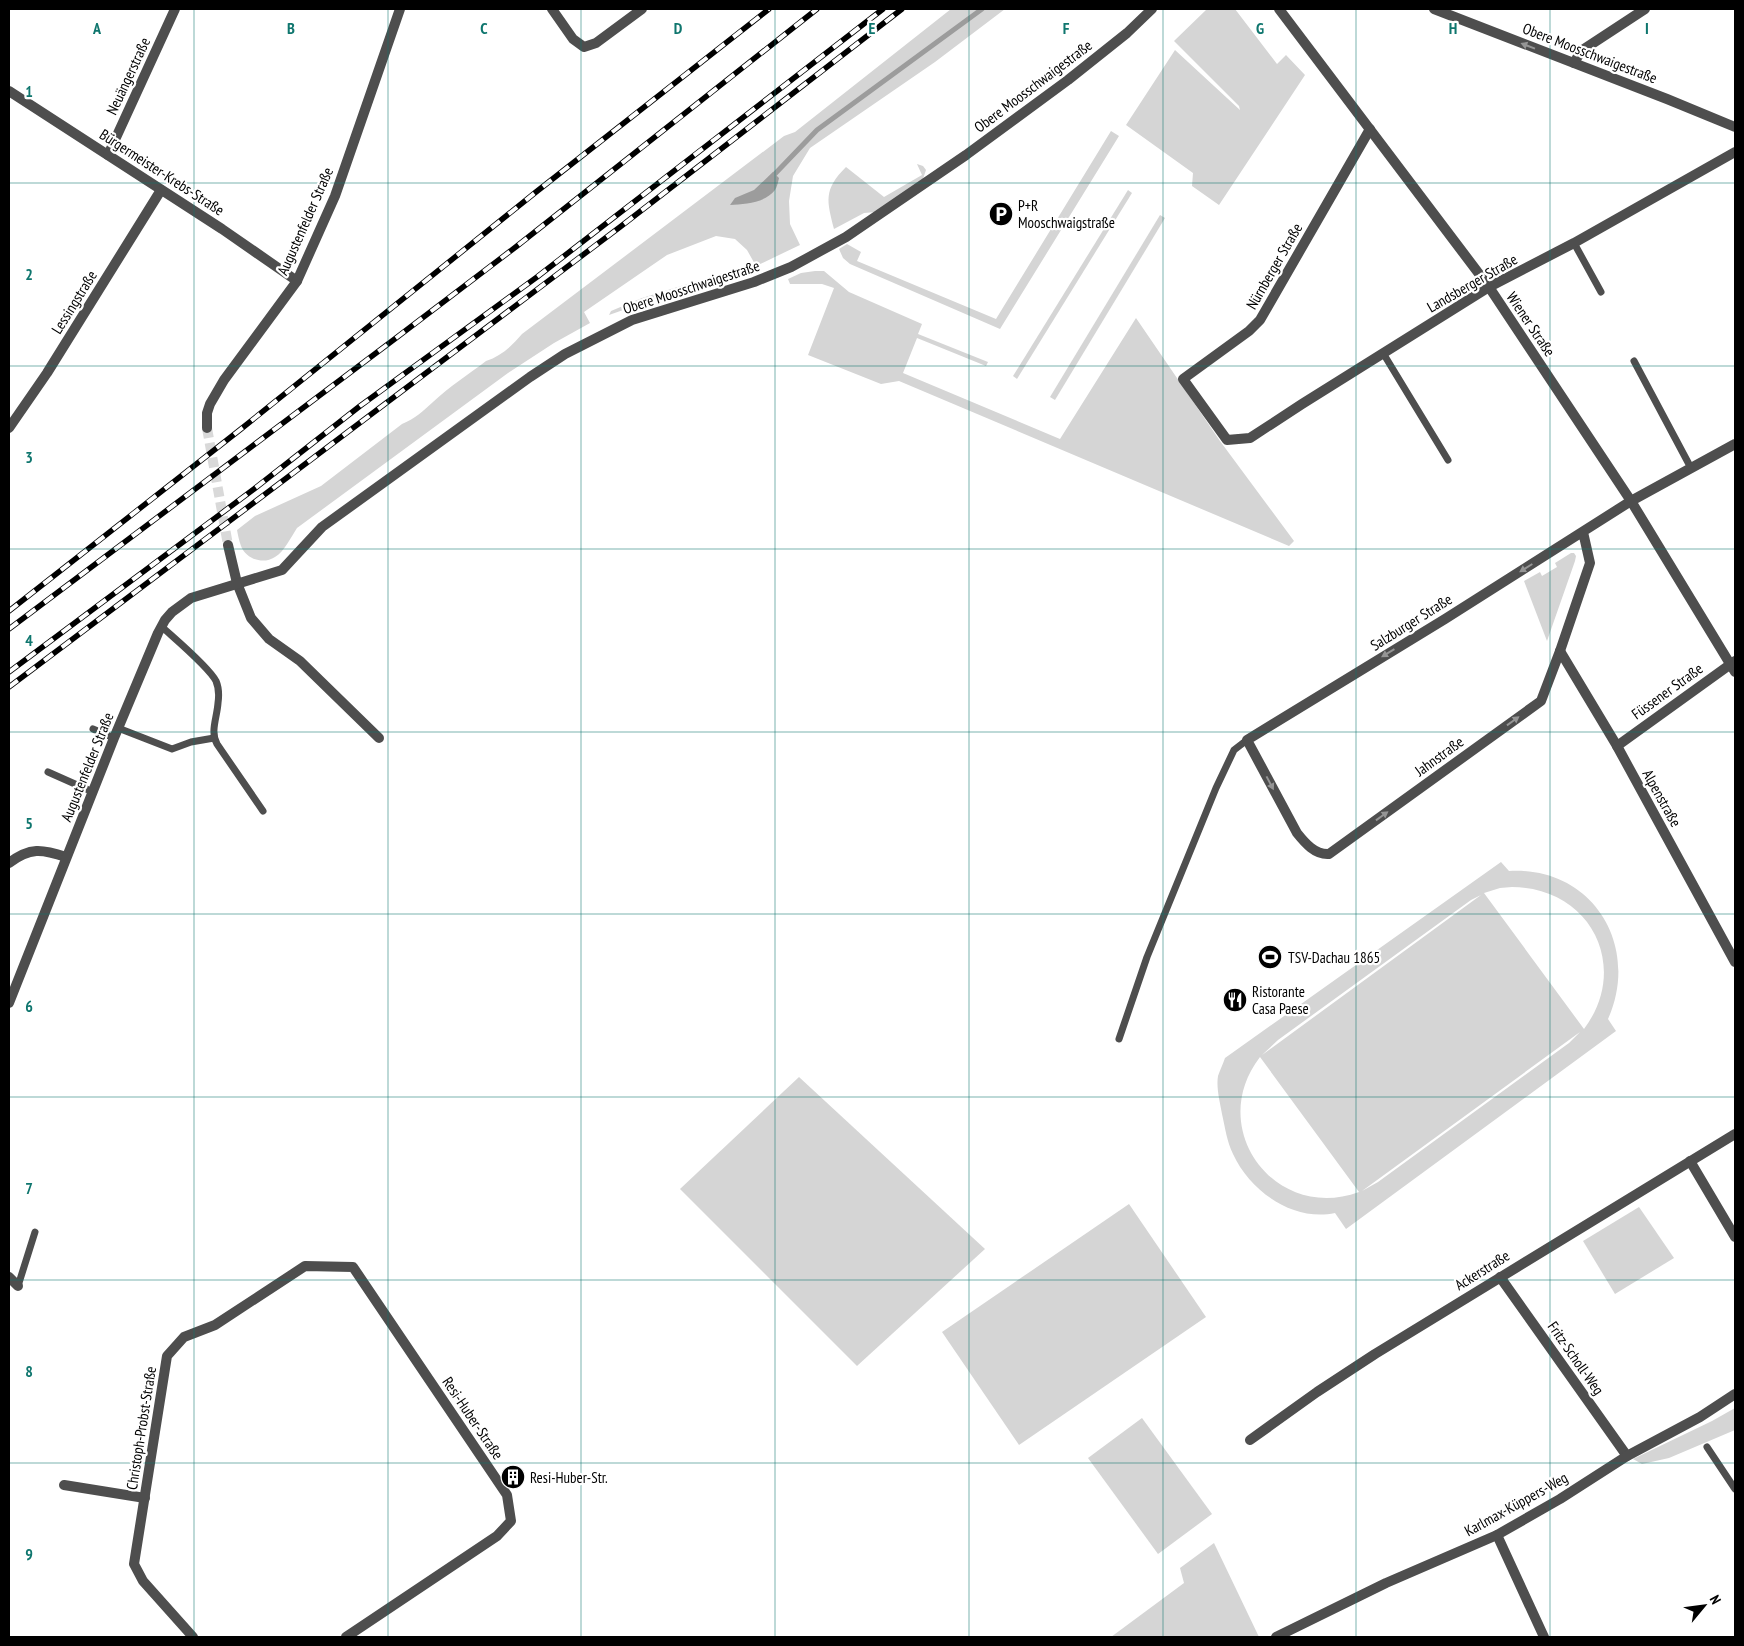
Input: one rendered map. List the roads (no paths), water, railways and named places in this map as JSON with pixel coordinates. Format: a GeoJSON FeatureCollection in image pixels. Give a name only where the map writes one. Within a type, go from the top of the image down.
{"type":"FeatureCollection","features":[{"type":"Feature","properties":{"kind":"street","name":"Neuängerstraße"},"geometry":{"type":"LineString","coordinates":[[108,155],[175,9]]}},
{"type":"Feature","properties":{"kind":"street","name":"Augustenfelder Straße"},"geometry":{"type":"LineString","coordinates":[[207,428],[207,413],[219,388],[297,281],[335,196],[400,9]]}},
{"type":"Feature","properties":{"kind":"street"},"geometry":{"type":"LineString","coordinates":[[552,9],[573,39],[584,47],[596,43],[642,9]]}},
{"type":"Feature","properties":{"kind":"street","name":"Obere Moosschwaigestraße"},"geometry":{"type":"LineString","coordinates":[[236,584],[282,570],[322,528],[565,354],[632,320],[754,282],[784,270],[846,237],[966,155],[1052,91],[1127,33],[1152,9]]}},
{"type":"Feature","properties":{"kind":"street","name":"Wiener Straße"},"geometry":{"type":"LineString","coordinates":[[1279,9],[1489,288],[1631,501],[1734,666]]}},
{"type":"Feature","properties":{"kind":"street","name":"Obere Moosschwaigestraße"},"geometry":{"type":"LineString","coordinates":[[1434,9],[1735,127]]}},
{"type":"Feature","properties":{"kind":"street"},"geometry":{"type":"LineString","coordinates":[[1574,63],[1581,51],[1644,9]]}},
{"type":"Feature","properties":{"kind":"street","name":"Bürgermeister-Krebs-Straße"},"geometry":{"type":"LineString","coordinates":[[9,91],[222,229],[297,281]]}},
{"type":"Feature","properties":{"kind":"street","name":"Nürnberger Straße"},"geometry":{"type":"LineString","coordinates":[[1227,440],[1183,379],[1249,331],[1260,320],[1370,129]]}},
{"type":"Feature","properties":{"kind":"street","name":"Landsberger Straße"},"geometry":{"type":"LineString","coordinates":[[1227,440],[1250,438],[1489,288],[1574,243],[1735,152]]}},
{"type":"Feature","properties":{"kind":"street","name":"Lessingstraße"},"geometry":{"type":"LineString","coordinates":[[9,428],[47,373],[161,190]]}},
{"type":"Feature","properties":{"kind":"street"},"geometry":{"type":"LineString","coordinates":[[1587,530],[1631,501],[1735,444]]}},
{"type":"Feature","properties":{"kind":"street","name":"Salzburger Straße"},"geometry":{"type":"LineString","coordinates":[[1247,740],[1587,530]]}},
{"type":"Feature","properties":{"kind":"street","name":"Jahnstraße"},"geometry":{"type":"LineString","coordinates":[[1247,740],[1296,833],[1315,851],[1329,854],[1541,701],[1590,563],[1587,530]]}},
{"type":"Feature","properties":{"kind":"street"},"geometry":{"type":"LineString","coordinates":[[228,545],[236,584],[251,618],[269,639],[300,661],[379,738]]}},
{"type":"Feature","properties":{"kind":"street","name":"Augustenfelder Straße"},"geometry":{"type":"LineString","coordinates":[[9,1003],[66,857],[161,626],[172,612],[191,598],[236,584]]}},
{"type":"Feature","properties":{"kind":"street","name":"Alpenstraße"},"geometry":{"type":"LineString","coordinates":[[1560,651],[1617,746],[1735,962]]}},
{"type":"Feature","properties":{"kind":"street","name":"Füssener Straße"},"geometry":{"type":"LineString","coordinates":[[1617,746],[1734,666]]}},
{"type":"Feature","properties":{"kind":"street"},"geometry":{"type":"LineString","coordinates":[[9,863],[29,851],[47,851],[66,857]]}},
{"type":"Feature","properties":{"kind":"street","name":"Ackerstraße"},"geometry":{"type":"LineString","coordinates":[[1250,1440],[1317,1392],[1375,1354],[1735,1134]]}},
{"type":"Feature","properties":{"kind":"street"},"geometry":{"type":"LineString","coordinates":[[1690,1162],[1735,1237]]}},
{"type":"Feature","properties":{"kind":"street","name":"Christoph-Probst-Straße"},"geometry":{"type":"LineString","coordinates":[[193,1637],[143,1581],[134,1564],[167,1356],[184,1337],[215,1325],[305,1266],[353,1267]]}},
{"type":"Feature","properties":{"kind":"street","name":"Resi-Huber-Straße"},"geometry":{"type":"LineString","coordinates":[[346,1637],[497,1536],[511,1521],[507,1496],[353,1267]]}},
{"type":"Feature","properties":{"kind":"street"},"geometry":{"type":"LineString","coordinates":[[9,1277],[18,1286]]}},
{"type":"Feature","properties":{"kind":"street","name":"Fritz-Scholl-Weg"},"geometry":{"type":"LineString","coordinates":[[1500,1277],[1627,1456]]}},
{"type":"Feature","properties":{"kind":"street","name":"Karlmax-Küppers-Weg"},"geometry":{"type":"LineString","coordinates":[[1276,1637],[1386,1583],[1497,1535],[1560,1499],[1627,1456],[1700,1417],[1735,1394]]}},
{"type":"Feature","properties":{"kind":"street"},"geometry":{"type":"LineString","coordinates":[[64,1485],[144,1498]]}},
{"type":"Feature","properties":{"kind":"street"},"geometry":{"type":"LineString","coordinates":[[1497,1535],[1544,1637]]}},
{"type":"Feature","properties":{"kind":"lane"},"geometry":{"type":"LineString","coordinates":[[1574,243],[1601,292]]}},
{"type":"Feature","properties":{"kind":"lane"},"geometry":{"type":"LineString","coordinates":[[1383,353],[1448,460]]}},
{"type":"Feature","properties":{"kind":"lane"},"geometry":{"type":"LineString","coordinates":[[1634,361],[1691,468]]}},
{"type":"Feature","properties":{"kind":"lane"},"geometry":{"type":"LineString","coordinates":[[161,626],[205,667],[215,679],[219,690],[213,736],[263,810]]}},
{"type":"Feature","properties":{"kind":"lane"},"geometry":{"type":"LineString","coordinates":[[93,729],[116,733],[172,749],[191,742],[214,738]]}},
{"type":"Feature","properties":{"kind":"lane"},"geometry":{"type":"LineString","coordinates":[[1119,1039],[1147,957],[1216,788],[1234,750],[1247,740]]}},
{"type":"Feature","properties":{"kind":"lane"},"geometry":{"type":"LineString","coordinates":[[48,772],[93,792]]}},
{"type":"Feature","properties":{"kind":"lane"},"geometry":{"type":"LineString","coordinates":[[18,1286],[35,1232]]}},
{"type":"Feature","properties":{"kind":"lane"},"geometry":{"type":"LineString","coordinates":[[1707,1447],[1735,1488]]}},
{"type":"Feature","properties":{"kind":"waterway"},"geometry":{"type":"LineString","coordinates":[[770,179],[817,130],[982,9]]}},
{"type":"Feature","properties":{"kind":"tunnel"},"geometry":{"type":"LineString","coordinates":[[207,428],[228,545]]}},
{"type":"Feature","properties":{"kind":"railway"},"geometry":{"type":"LineString","coordinates":[[9,611],[769,9]]}},
{"type":"Feature","properties":{"kind":"railway"},"geometry":{"type":"LineString","coordinates":[[9,629],[517,246],[817,9]]}},
{"type":"Feature","properties":{"kind":"railway"},"geometry":{"type":"LineString","coordinates":[[9,672],[254,489],[360,406],[537,277],[883,9]]}},
{"type":"Feature","properties":{"kind":"railway"},"geometry":{"type":"LineString","coordinates":[[9,687],[620,227],[902,9]]}},
{"type":"Feature","properties":{"kind":"place","name":"P+R Mooschwaigstraße"},"geometry":{"type":"Point","coordinates":[1001,214]}},
{"type":"Feature","properties":{"kind":"place","name":"TSV-Dachau 1865"},"geometry":{"type":"Point","coordinates":[1270,957]}},
{"type":"Feature","properties":{"kind":"place","name":"Ristorante Casa Paese"},"geometry":{"type":"Point","coordinates":[1235,1000]}},
{"type":"Feature","properties":{"kind":"place","name":"Resi-Huber-Str."},"geometry":{"type":"Point","coordinates":[513,1477]}}]}
